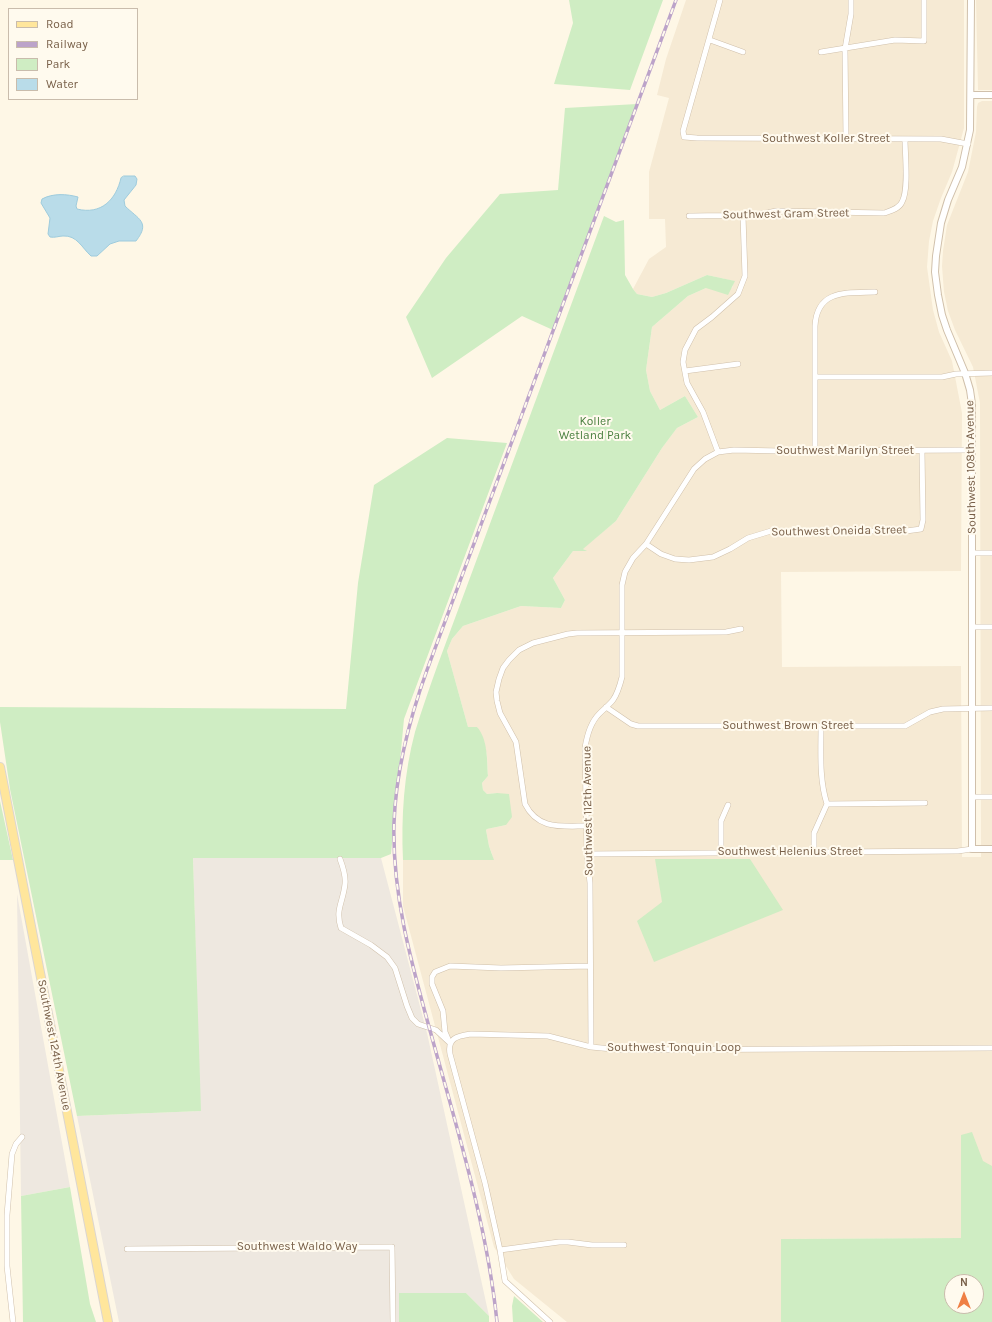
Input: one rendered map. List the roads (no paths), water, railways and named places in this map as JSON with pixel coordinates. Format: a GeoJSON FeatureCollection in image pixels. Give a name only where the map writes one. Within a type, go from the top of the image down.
{"type":"FeatureCollection","features":[{"type":"Feature","properties":{"kind":"main road","name":"Southwest 124th Avenue"},"geometry":{"type":"LineString","coordinates":[[0,767],[108,1322]]}},
{"type":"Feature","properties":{"kind":"street"},"geometry":{"type":"LineString","coordinates":[[720,0],[710,40],[743,52]]}},
{"type":"Feature","properties":{"kind":"street"},"geometry":{"type":"LineString","coordinates":[[846,138],[845,49],[851,14],[851,0]]}},
{"type":"Feature","properties":{"kind":"street"},"geometry":{"type":"LineString","coordinates":[[821,52],[832,49],[845,49],[895,40],[924,41],[924,0]]}},
{"type":"Feature","properties":{"kind":"street","name":"Southwest 108th Avenue"},"geometry":{"type":"LineString","coordinates":[[971,0],[970,130],[968,144],[958,177],[948,200],[941,223],[936,256],[936,286],[940,308],[947,330],[965,373],[972,404],[972,849]]}},
{"type":"Feature","properties":{"kind":"street","name":"Southwest Koller Street"},"geometry":{"type":"LineString","coordinates":[[710,40],[683,130],[684,137],[941,139],[968,144]]}},
{"type":"Feature","properties":{"kind":"street"},"geometry":{"type":"LineString","coordinates":[[971,95],[992,95]]}},
{"type":"Feature","properties":{"kind":"street","name":"Southwest Gram Street"},"geometry":{"type":"LineString","coordinates":[[689,216],[743,216],[776,211],[884,213],[893,210],[903,202],[905,190],[904,139]]}},
{"type":"Feature","properties":{"kind":"street"},"geometry":{"type":"LineString","coordinates":[[718,452],[703,412],[687,383],[683,362],[685,350],[696,329],[738,294],[745,276],[743,216]]}},
{"type":"Feature","properties":{"kind":"street"},"geometry":{"type":"LineString","coordinates":[[815,451],[816,377],[814,326],[819,307],[827,299],[840,294],[875,292]]}},
{"type":"Feature","properties":{"kind":"street"},"geometry":{"type":"LineString","coordinates":[[685,371],[738,364]]}},
{"type":"Feature","properties":{"kind":"street"},"geometry":{"type":"LineString","coordinates":[[816,377],[942,377],[965,373],[992,373]]}},
{"type":"Feature","properties":{"kind":"street","name":"Southwest Marilyn Street"},"geometry":{"type":"LineString","coordinates":[[718,452],[734,450],[972,450]]}},
{"type":"Feature","properties":{"kind":"street","name":"Southwest Oneida Street"},"geometry":{"type":"LineString","coordinates":[[646,544],[661,554],[675,559],[689,560],[713,557],[748,538],[771,531],[906,531],[921,529],[923,520],[922,451]]}},
{"type":"Feature","properties":{"kind":"street","name":"Southwest 112th Avenue"},"geometry":{"type":"LineString","coordinates":[[591,1047],[590,882],[587,854],[586,740],[595,719],[613,699],[622,676],[622,585],[625,572],[633,558],[646,544],[694,469],[706,459],[718,452]]}},
{"type":"Feature","properties":{"kind":"street"},"geometry":{"type":"LineString","coordinates":[[972,553],[992,553]]}},
{"type":"Feature","properties":{"kind":"street"},"geometry":{"type":"LineString","coordinates":[[972,627],[992,627]]}},
{"type":"Feature","properties":{"kind":"street"},"geometry":{"type":"LineString","coordinates":[[587,826],[560,827],[549,825],[540,822],[528,811],[522,792],[516,742],[500,713],[496,701],[499,678],[503,668],[509,660],[519,650],[532,643],[568,634],[622,632],[726,632],[741,629]]}},
{"type":"Feature","properties":{"kind":"street","name":"Southwest Brown Street"},"geometry":{"type":"LineString","coordinates":[[606,708],[631,724],[638,726],[905,726],[930,712],[943,709],[992,708]]}},
{"type":"Feature","properties":{"kind":"street"},"geometry":{"type":"LineString","coordinates":[[814,853],[814,833],[827,804],[821,778],[821,726]]}},
{"type":"Feature","properties":{"kind":"street"},"geometry":{"type":"LineString","coordinates":[[972,797],[992,797]]}},
{"type":"Feature","properties":{"kind":"street"},"geometry":{"type":"LineString","coordinates":[[827,804],[925,803]]}},
{"type":"Feature","properties":{"kind":"street"},"geometry":{"type":"LineString","coordinates":[[721,853],[721,821],[728,805]]}},
{"type":"Feature","properties":{"kind":"street","name":"Southwest Helenius Street"},"geometry":{"type":"LineString","coordinates":[[587,854],[814,853],[958,851],[992,849]]}},
{"type":"Feature","properties":{"kind":"street"},"geometry":{"type":"LineString","coordinates":[[340,859],[344,870],[345,883],[338,912],[341,928],[387,956],[395,968],[412,1018],[424,1027],[436,1030],[450,1043]]}},
{"type":"Feature","properties":{"kind":"street"},"geometry":{"type":"LineString","coordinates":[[550,1322],[505,1281],[500,1250],[485,1183],[450,1054],[450,1043],[445,1032],[443,1011],[432,984],[432,977],[435,972],[450,966],[501,968],[590,966]]}},
{"type":"Feature","properties":{"kind":"street","name":"Southwest Tonquin Loop"},"geometry":{"type":"LineString","coordinates":[[450,1043],[454,1038],[460,1036],[471,1034],[495,1034],[548,1036],[591,1047],[623,1050],[992,1048]]}},
{"type":"Feature","properties":{"kind":"street"},"geometry":{"type":"LineString","coordinates":[[13,1322],[7,1266],[7,1215],[12,1154],[16,1144],[22,1137]]}},
{"type":"Feature","properties":{"kind":"street"},"geometry":{"type":"LineString","coordinates":[[500,1250],[564,1242],[592,1245],[624,1245]]}},
{"type":"Feature","properties":{"kind":"street","name":"Southwest Waldo Way"},"geometry":{"type":"LineString","coordinates":[[127,1249],[392,1247],[393,1322]]}},
{"type":"Feature","properties":{"kind":"water"},"geometry":{"type":"Polygon","coordinates":[[[124,176],[135,176],[137,179],[136,185],[124,200],[125,206],[141,221],[143,225],[140,235],[136,241],[119,241],[110,244],[97,256],[91,256],[76,240],[68,236],[50,237],[48,234],[50,218],[41,203],[42,199],[55,195],[74,196],[78,197],[76,206],[77,209],[93,210],[100,208],[111,199],[119,186],[121,178],[124,176]]]}},
{"type":"Feature","properties":{"kind":"railway"},"geometry":{"type":"LineString","coordinates":[[497,1322],[479,1213],[461,1141],[410,956],[400,904],[394,850],[394,823],[397,784],[404,745],[427,670],[676,0]]}},
{"type":"Feature","properties":{"kind":"park label","name":"Koller Wetland Park"},"geometry":{"type":"Point","coordinates":[595,429]}}]}
